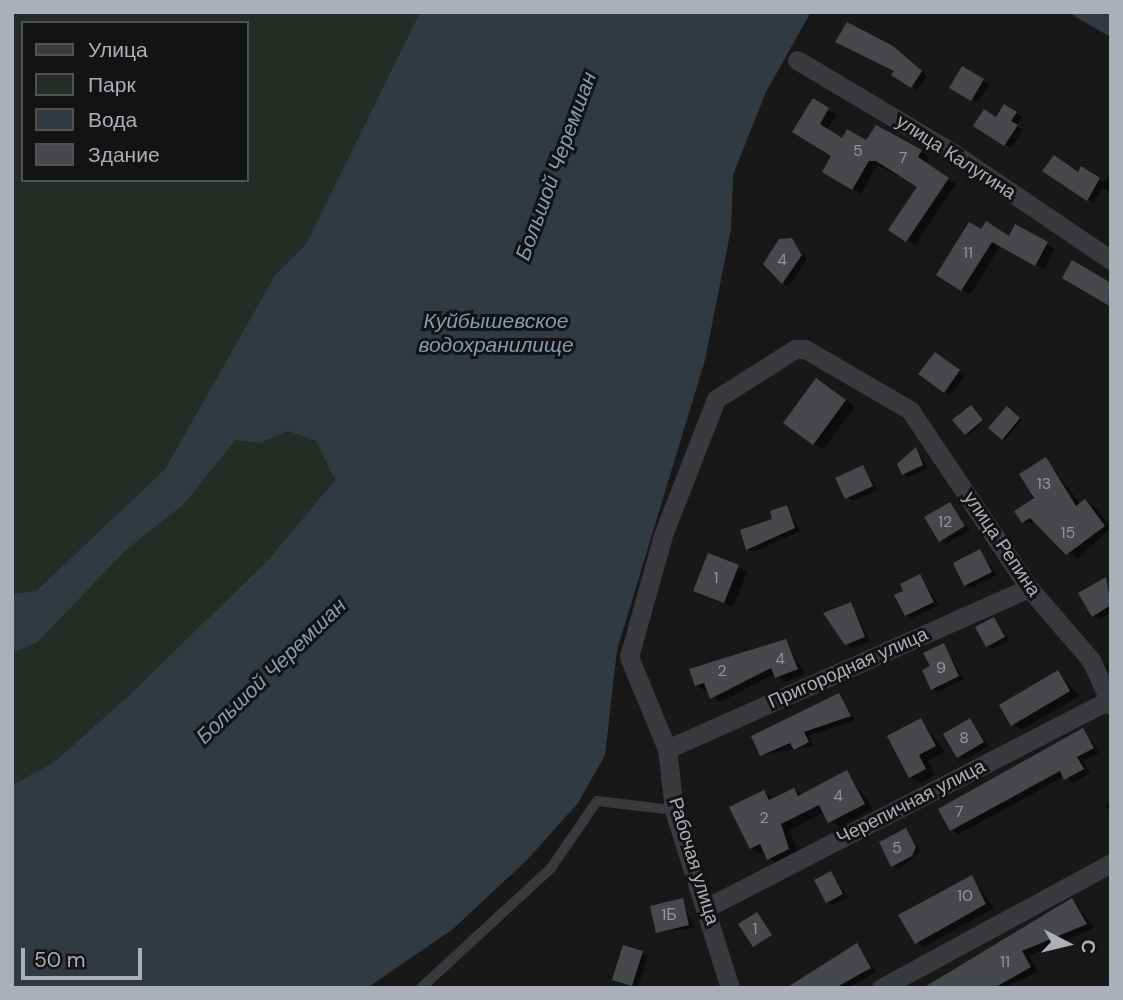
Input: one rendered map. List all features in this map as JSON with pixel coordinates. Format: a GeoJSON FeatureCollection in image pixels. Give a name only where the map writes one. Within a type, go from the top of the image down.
{"type":"FeatureCollection","features":[{"type":"Feature","properties":{"kind":"street","name":"улица Калугина"},"geometry":{"type":"LineString","coordinates":[[797,60],[953,153],[1111,260]]}},
{"type":"Feature","properties":{"kind":"street","name":"улица Репина"},"geometry":{"type":"LineString","coordinates":[[629,657],[663,535],[716,398],[795,349],[887,393],[910,410],[1029,588],[1091,660],[1110,702]]}},
{"type":"Feature","properties":{"kind":"street","name":"Пригородная улица"},"geometry":{"type":"LineString","coordinates":[[667,749],[1029,588]]}},
{"type":"Feature","properties":{"kind":"street","name":"Рабочая улица"},"geometry":{"type":"LineString","coordinates":[[629,657],[667,749],[674,810],[708,907],[730,988]]}},
{"type":"Feature","properties":{"kind":"street","name":"Черепичная улица"},"geometry":{"type":"LineString","coordinates":[[708,907],[1110,702]]}},
{"type":"Feature","properties":{"kind":"street"},"geometry":{"type":"LineString","coordinates":[[881,988],[1111,863]]}},
{"type":"Feature","properties":{"kind":"lane"},"geometry":{"type":"LineString","coordinates":[[421,988],[551,868],[597,802],[674,810]]}},
{"type":"Feature","properties":{"kind":"green space"},"geometry":{"type":"Polygon","coordinates":[[[12,12],[420,12],[306,244],[275,275],[165,469],[36,591],[12,594],[12,12]]]}},
{"type":"Feature","properties":{"kind":"green space"},"geometry":{"type":"Polygon","coordinates":[[[288,431],[317,441],[335,480],[267,561],[125,699],[54,762],[12,785],[12,653],[37,643],[126,550],[184,504],[236,440],[260,443],[288,431]]]}},
{"type":"Feature","properties":{"kind":"water","name":"Куйбышевское водохранилище"},"geometry":{"type":"Polygon","coordinates":[[[420,12],[811,12],[766,92],[733,175],[731,229],[705,360],[617,650],[605,755],[578,803],[527,860],[453,929],[367,988],[12,988],[12,785],[54,762],[125,699],[267,561],[335,480],[316,441],[288,431],[260,443],[236,440],[184,504],[126,550],[37,643],[12,653],[12,594],[36,591],[165,469],[275,275],[306,244],[420,12]]]}},
{"type":"Feature","properties":{"kind":"water"},"geometry":{"type":"Polygon","coordinates":[[[1068,12],[1111,12],[1111,37],[1098,30],[1068,12]]]}},
{"type":"Feature","properties":{"kind":"building"},"geometry":{"type":"Polygon","coordinates":[[[847,22],[893,46],[922,71],[911,88],[891,75],[894,71],[835,42],[847,22]]]}},
{"type":"Feature","properties":{"kind":"building"},"geometry":{"type":"Polygon","coordinates":[[[962,66],[984,79],[971,101],[949,88],[962,66]]]}},
{"type":"Feature","properties":{"kind":"building"},"geometry":{"type":"Polygon","coordinates":[[[813,98],[829,108],[820,124],[842,138],[847,129],[866,140],[876,125],[922,150],[918,157],[949,178],[906,242],[888,230],[917,187],[876,161],[869,161],[852,190],[822,172],[831,156],[792,132],[813,98]]]}},
{"type":"Feature","properties":{"kind":"building"},"geometry":{"type":"Polygon","coordinates":[[[1004,104],[1017,112],[1011,121],[1018,125],[1004,146],[973,126],[984,109],[996,117],[1004,104]]]}},
{"type":"Feature","properties":{"kind":"building"},"geometry":{"type":"Polygon","coordinates":[[[1054,155],[1078,172],[1081,166],[1100,178],[1087,201],[1042,171],[1054,155]]]}},
{"type":"Feature","properties":{"kind":"building"},"geometry":{"type":"Polygon","coordinates":[[[986,221],[1009,236],[1015,224],[1048,242],[1035,266],[992,242],[961,291],[936,275],[969,222],[981,229],[986,221]]]}},
{"type":"Feature","properties":{"kind":"building"},"geometry":{"type":"Polygon","coordinates":[[[792,238],[802,255],[782,284],[763,264],[779,239],[792,238]]]}},
{"type":"Feature","properties":{"kind":"building"},"geometry":{"type":"Polygon","coordinates":[[[1072,260],[1111,283],[1111,307],[1062,278],[1072,260]]]}},
{"type":"Feature","properties":{"kind":"building"},"geometry":{"type":"Polygon","coordinates":[[[935,352],[960,370],[944,393],[918,374],[935,352]]]}},
{"type":"Feature","properties":{"kind":"building"},"geometry":{"type":"Polygon","coordinates":[[[816,378],[846,400],[813,445],[783,423],[816,378]]]}},
{"type":"Feature","properties":{"kind":"building"},"geometry":{"type":"Polygon","coordinates":[[[971,405],[983,420],[965,435],[952,420],[971,405]]]}},
{"type":"Feature","properties":{"kind":"building"},"geometry":{"type":"Polygon","coordinates":[[[1007,406],[1020,418],[1002,440],[988,428],[1007,406]]]}},
{"type":"Feature","properties":{"kind":"building"},"geometry":{"type":"Polygon","coordinates":[[[916,447],[923,465],[902,475],[897,464],[916,447]]]}},
{"type":"Feature","properties":{"kind":"building"},"geometry":{"type":"Polygon","coordinates":[[[1046,457],[1076,506],[1085,499],[1105,526],[1066,555],[1030,518],[1022,523],[1014,511],[1034,498],[1019,474],[1046,457]]]}},
{"type":"Feature","properties":{"kind":"building"},"geometry":{"type":"Polygon","coordinates":[[[863,465],[873,486],[845,499],[835,478],[863,465]]]}},
{"type":"Feature","properties":{"kind":"building"},"geometry":{"type":"Polygon","coordinates":[[[950,502],[965,526],[939,542],[924,517],[950,502]]]}},
{"type":"Feature","properties":{"kind":"building"},"geometry":{"type":"Polygon","coordinates":[[[787,505],[795,528],[746,550],[740,530],[772,519],[770,511],[787,505]]]}},
{"type":"Feature","properties":{"kind":"building"},"geometry":{"type":"Polygon","coordinates":[[[980,549],[992,572],[964,586],[953,563],[980,549]]]}},
{"type":"Feature","properties":{"kind":"building"},"geometry":{"type":"Polygon","coordinates":[[[708,553],[739,565],[724,603],[693,591],[708,553]]]}},
{"type":"Feature","properties":{"kind":"building"},"geometry":{"type":"Polygon","coordinates":[[[920,574],[934,602],[905,616],[894,595],[903,591],[900,584],[920,574]]]}},
{"type":"Feature","properties":{"kind":"building"},"geometry":{"type":"Polygon","coordinates":[[[1106,577],[1111,605],[1092,617],[1078,593],[1106,577]]]}},
{"type":"Feature","properties":{"kind":"building"},"geometry":{"type":"Polygon","coordinates":[[[851,602],[865,637],[845,645],[823,613],[851,602]]]}},
{"type":"Feature","properties":{"kind":"building"},"geometry":{"type":"Polygon","coordinates":[[[994,617],[1005,637],[986,647],[975,627],[994,617]]]}},
{"type":"Feature","properties":{"kind":"building"},"geometry":{"type":"Polygon","coordinates":[[[786,639],[798,669],[775,678],[771,668],[710,699],[704,683],[695,686],[689,669],[786,639]]]}},
{"type":"Feature","properties":{"kind":"building"},"geometry":{"type":"Polygon","coordinates":[[[944,643],[959,676],[931,690],[922,670],[930,666],[923,653],[944,643]]]}},
{"type":"Feature","properties":{"kind":"building"},"geometry":{"type":"Polygon","coordinates":[[[1058,670],[1070,691],[1011,726],[999,705],[1058,670]]]}},
{"type":"Feature","properties":{"kind":"building"},"geometry":{"type":"Polygon","coordinates":[[[839,693],[851,716],[804,732],[809,742],[794,750],[790,743],[760,756],[751,736],[839,693]]]}},
{"type":"Feature","properties":{"kind":"building"},"geometry":{"type":"Polygon","coordinates":[[[921,718],[936,746],[919,755],[926,769],[909,778],[887,736],[921,718]]]}},
{"type":"Feature","properties":{"kind":"building"},"geometry":{"type":"Polygon","coordinates":[[[970,718],[984,742],[957,758],[943,734],[970,718]]]}},
{"type":"Feature","properties":{"kind":"building"},"geometry":{"type":"Polygon","coordinates":[[[1083,728],[1094,748],[1077,757],[1084,769],[1064,780],[1060,771],[950,831],[938,809],[1083,728]]]}},
{"type":"Feature","properties":{"kind":"building"},"geometry":{"type":"Polygon","coordinates":[[[847,770],[865,804],[828,823],[819,805],[781,824],[789,849],[767,860],[760,844],[750,849],[729,807],[764,790],[769,800],[794,788],[798,796],[847,770]]]}},
{"type":"Feature","properties":{"kind":"building"},"geometry":{"type":"Polygon","coordinates":[[[906,828],[916,847],[912,856],[891,867],[879,842],[906,828]]]}},
{"type":"Feature","properties":{"kind":"building"},"geometry":{"type":"Polygon","coordinates":[[[831,871],[843,894],[826,903],[814,880],[831,871]]]}},
{"type":"Feature","properties":{"kind":"building"},"geometry":{"type":"Polygon","coordinates":[[[972,875],[986,904],[915,944],[898,915],[972,875]]]}},
{"type":"Feature","properties":{"kind":"building"},"geometry":{"type":"Polygon","coordinates":[[[683,898],[689,925],[656,933],[650,906],[683,898]]]}},
{"type":"Feature","properties":{"kind":"building"},"geometry":{"type":"Polygon","coordinates":[[[1072,898],[1087,924],[1022,951],[1031,967],[994,988],[923,988],[1072,898]]]}},
{"type":"Feature","properties":{"kind":"building"},"geometry":{"type":"Polygon","coordinates":[[[757,912],[772,935],[753,947],[738,924],[757,912]]]}},
{"type":"Feature","properties":{"kind":"building"},"geometry":{"type":"Polygon","coordinates":[[[857,943],[871,968],[835,988],[786,988],[857,943]]]}},
{"type":"Feature","properties":{"kind":"building"},"geometry":{"type":"Polygon","coordinates":[[[623,945],[643,951],[632,986],[612,980],[623,945]]]}},
{"type":"Feature","properties":{"kind":"water label","name":"Большой Черемшан"},"geometry":{"type":"Point","coordinates":[556,166]}},
{"type":"Feature","properties":{"kind":"water label","name":"Большой Черемшан"},"geometry":{"type":"Point","coordinates":[271,671]}}]}
